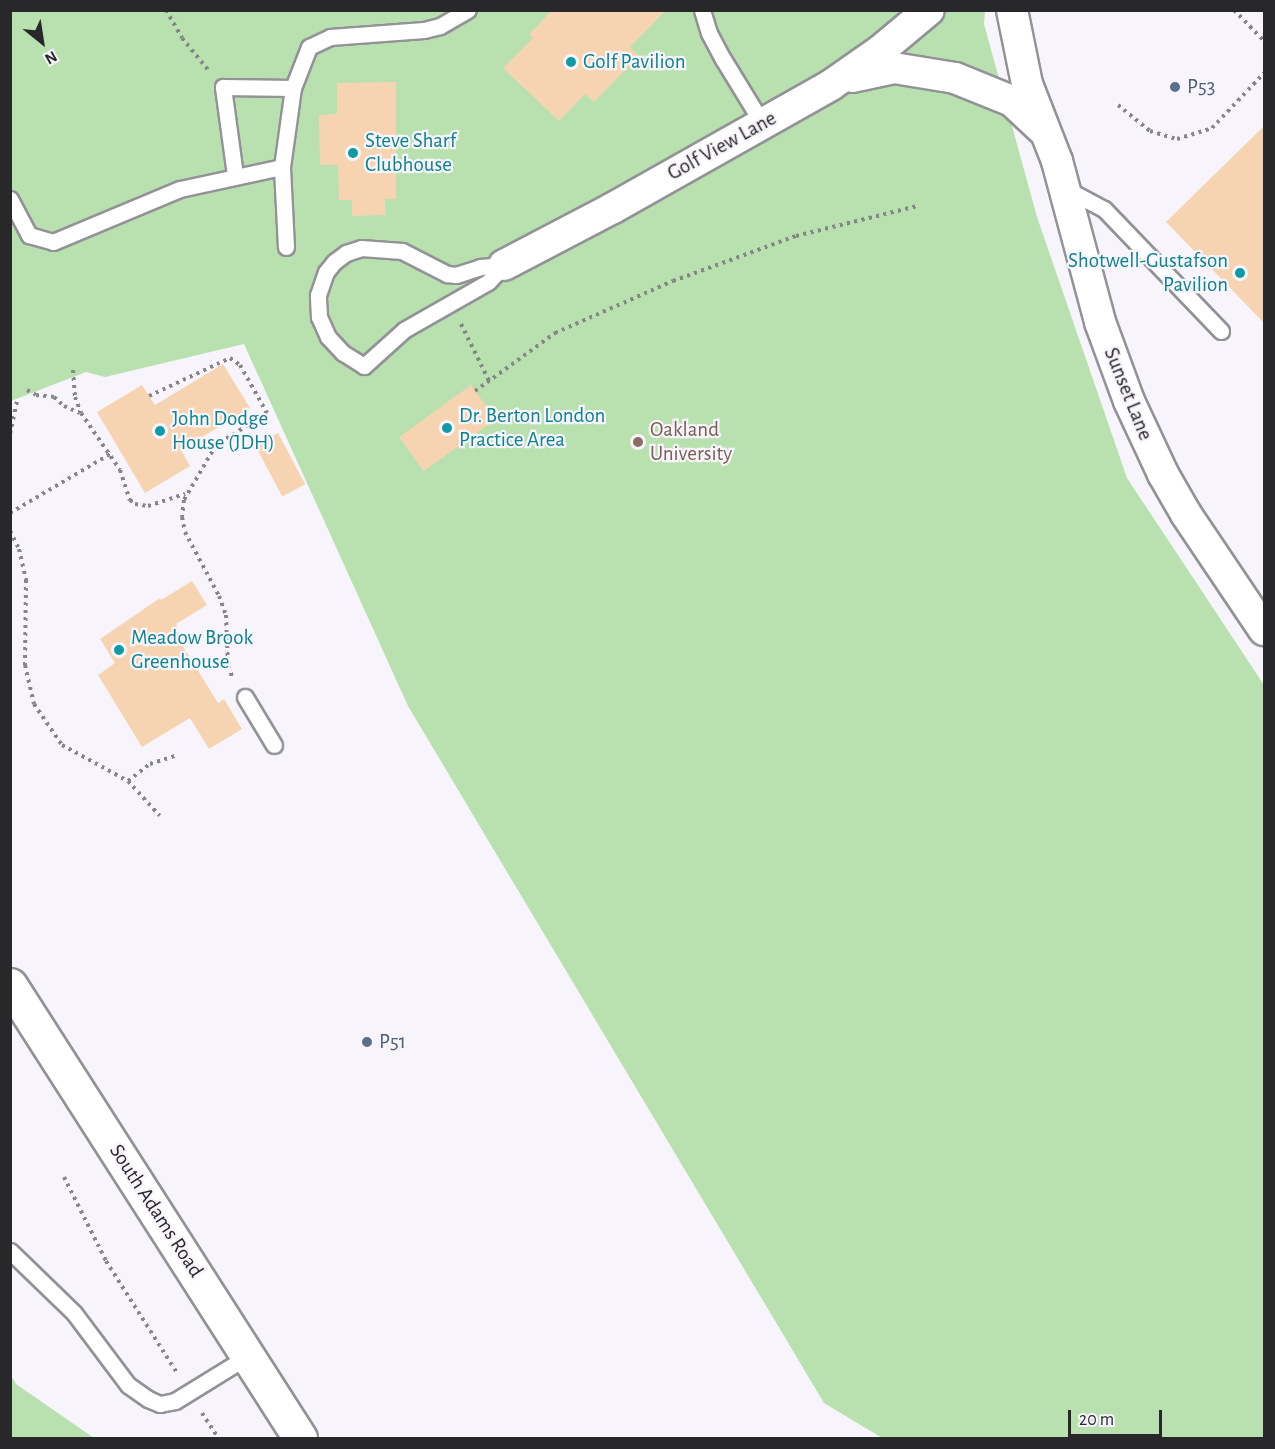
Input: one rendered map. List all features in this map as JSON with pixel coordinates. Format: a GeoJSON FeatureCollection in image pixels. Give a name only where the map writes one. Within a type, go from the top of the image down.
{"type":"FeatureCollection","features":[{"type":"Feature","properties":{"kind":"main road","name":"South Adams Road"},"geometry":{"type":"LineString","coordinates":[[10,985],[300,1438]]}},
{"type":"Feature","properties":{"kind":"street","name":"Golf View Lane"},"geometry":{"type":"LineString","coordinates":[[504,265],[613,208],[831,85],[873,57],[929,10]]}},
{"type":"Feature","properties":{"kind":"street","name":"Sunset Lane"},"geometry":{"type":"LineString","coordinates":[[1012,10],[1028,84],[1066,189],[1100,322],[1142,432],[1186,514],[1264,630]]}},
{"type":"Feature","properties":{"kind":"street","name":"Sunset Lane"},"geometry":{"type":"LineString","coordinates":[[831,85],[859,75],[894,68],[955,78],[1012,100],[1046,133]]}},
{"type":"Feature","properties":{"kind":"lane"},"geometry":{"type":"LineString","coordinates":[[286,247],[282,167],[293,88],[309,47],[330,37],[424,30],[440,26],[468,10]]}},
{"type":"Feature","properties":{"kind":"lane"},"geometry":{"type":"LineString","coordinates":[[702,10],[718,51],[762,123]]}},
{"type":"Feature","properties":{"kind":"lane"},"geometry":{"type":"LineString","coordinates":[[235,175],[223,87],[293,88]]}},
{"type":"Feature","properties":{"kind":"lane"},"geometry":{"type":"LineString","coordinates":[[10,199],[29,235],[53,242],[180,189],[235,175],[282,167]]}},
{"type":"Feature","properties":{"kind":"lane"},"geometry":{"type":"LineString","coordinates":[[1066,189],[1104,209],[1221,331]]}},
{"type":"Feature","properties":{"kind":"lane"},"geometry":{"type":"LineString","coordinates":[[361,248],[402,251],[447,274],[456,275],[480,267],[504,265],[488,282],[404,330],[364,366],[344,353],[322,327],[318,301],[320,284],[334,262],[346,253],[361,248]]}},
{"type":"Feature","properties":{"kind":"lane"},"geometry":{"type":"LineString","coordinates":[[245,698],[274,745]]}},
{"type":"Feature","properties":{"kind":"lane"},"geometry":{"type":"LineString","coordinates":[[10,1251],[74,1313],[128,1385],[147,1399],[159,1404],[174,1401],[248,1356]]}},
{"type":"Feature","properties":{"kind":"path"},"geometry":{"type":"LineString","coordinates":[[166,10],[182,38],[223,87]]}},
{"type":"Feature","properties":{"kind":"path"},"geometry":{"type":"LineString","coordinates":[[1234,10],[1264,41]]}},
{"type":"Feature","properties":{"kind":"path"},"geometry":{"type":"LineString","coordinates":[[1118,105],[1150,131],[1177,139],[1212,128],[1264,73]]}},
{"type":"Feature","properties":{"kind":"path"},"geometry":{"type":"LineString","coordinates":[[475,391],[555,333],[673,281],[796,236],[917,206]]}},
{"type":"Feature","properties":{"kind":"path"},"geometry":{"type":"LineString","coordinates":[[459,320],[489,381]]}},
{"type":"Feature","properties":{"kind":"path"},"geometry":{"type":"LineString","coordinates":[[149,396],[230,358],[240,365],[267,413],[216,445],[206,466],[185,494],[182,517],[185,532],[219,596],[226,615],[228,666],[245,698]]}},
{"type":"Feature","properties":{"kind":"path"},"geometry":{"type":"LineString","coordinates":[[73,370],[75,397],[81,413],[123,476],[130,500],[135,504],[148,506],[185,494]]}},
{"type":"Feature","properties":{"kind":"path"},"geometry":{"type":"LineString","coordinates":[[27,390],[36,395],[54,397],[64,406],[81,413]]}},
{"type":"Feature","properties":{"kind":"path"},"geometry":{"type":"LineString","coordinates":[[10,434],[17,402]]}},
{"type":"Feature","properties":{"kind":"path"},"geometry":{"type":"LineString","coordinates":[[10,513],[110,454]]}},
{"type":"Feature","properties":{"kind":"path"},"geometry":{"type":"LineString","coordinates":[[10,531],[19,549],[26,580],[25,665],[34,704],[62,745],[128,781],[160,816]]}},
{"type":"Feature","properties":{"kind":"path"},"geometry":{"type":"LineString","coordinates":[[128,781],[150,764],[177,755]]}},
{"type":"Feature","properties":{"kind":"path"},"geometry":{"type":"LineString","coordinates":[[64,1176],[106,1261],[177,1374]]}},
{"type":"Feature","properties":{"kind":"path"},"geometry":{"type":"LineString","coordinates":[[201,1411],[218,1438]]}},
{"type":"Feature","properties":{"kind":"green space","name":"Oakland University"},"geometry":{"type":"Polygon","coordinates":[[[11,11],[985,11],[984,24],[1037,217],[1127,478],[1264,685],[1264,1438],[882,1438],[824,1403],[408,706],[244,344],[105,377],[86,372],[11,401],[11,11]]]}},
{"type":"Feature","properties":{"kind":"green space"},"geometry":{"type":"Polygon","coordinates":[[[10,1374],[16,1384],[94,1438],[11,1438],[10,1374]]]}},
{"type":"Feature","properties":{"kind":"building","name":"Golf Pavilion"},"geometry":{"type":"Polygon","coordinates":[[[552,10],[666,10],[630,47],[639,56],[594,102],[585,94],[559,121],[503,68],[533,38],[529,35],[552,10]]]}},
{"type":"Feature","properties":{"kind":"building","name":"Steve Sharf Clubhouse"},"geometry":{"type":"Polygon","coordinates":[[[396,82],[396,199],[385,199],[385,215],[352,216],[352,200],[339,200],[338,165],[320,165],[319,115],[337,114],[337,83],[396,82]]]}},
{"type":"Feature","properties":{"kind":"building","name":"Shotwell-Gustafson Pavilion"},"geometry":{"type":"Polygon","coordinates":[[[1264,126],[1264,323],[1166,222],[1264,126]]]}},
{"type":"Feature","properties":{"kind":"building","name":"John Dodge House (JDH)"},"geometry":{"type":"Polygon","coordinates":[[[223,364],[250,408],[181,450],[190,466],[145,493],[97,412],[142,385],[155,405],[223,364]]]}},
{"type":"Feature","properties":{"kind":"building","name":"Dr. Berton London Practice Area"},"geometry":{"type":"Polygon","coordinates":[[[471,385],[496,419],[424,471],[399,437],[471,385]]]}},
{"type":"Feature","properties":{"kind":"building"},"geometry":{"type":"Polygon","coordinates":[[[278,433],[305,484],[282,496],[255,445],[278,433]]]}},
{"type":"Feature","properties":{"kind":"building"},"geometry":{"type":"Polygon","coordinates":[[[192,581],[207,605],[176,624],[178,627],[173,630],[218,703],[224,699],[242,729],[209,749],[190,718],[142,747],[98,675],[115,663],[100,639],[160,598],[161,600],[192,581]]]}},
{"type":"Feature","properties":{"kind":"place","name":"Golf Pavilion"},"geometry":{"type":"Point","coordinates":[571,62]}},
{"type":"Feature","properties":{"kind":"place","name":"P53"},"geometry":{"type":"Point","coordinates":[1175,87]}},
{"type":"Feature","properties":{"kind":"place","name":"Steve Sharf Clubhouse"},"geometry":{"type":"Point","coordinates":[353,153]}},
{"type":"Feature","properties":{"kind":"place","name":"Shotwell-Gustafson Pavilion"},"geometry":{"type":"Point","coordinates":[1240,273]}},
{"type":"Feature","properties":{"kind":"place","name":"Dr. Berton London Practice Area"},"geometry":{"type":"Point","coordinates":[447,428]}},
{"type":"Feature","properties":{"kind":"place","name":"John Dodge House (JDH)"},"geometry":{"type":"Point","coordinates":[160,431]}},
{"type":"Feature","properties":{"kind":"place","name":"Oakland University"},"geometry":{"type":"Point","coordinates":[638,442]}},
{"type":"Feature","properties":{"kind":"place","name":"Meadow Brook Greenhouse"},"geometry":{"type":"Point","coordinates":[119,650]}},
{"type":"Feature","properties":{"kind":"place","name":"P51"},"geometry":{"type":"Point","coordinates":[367,1042]}}]}
